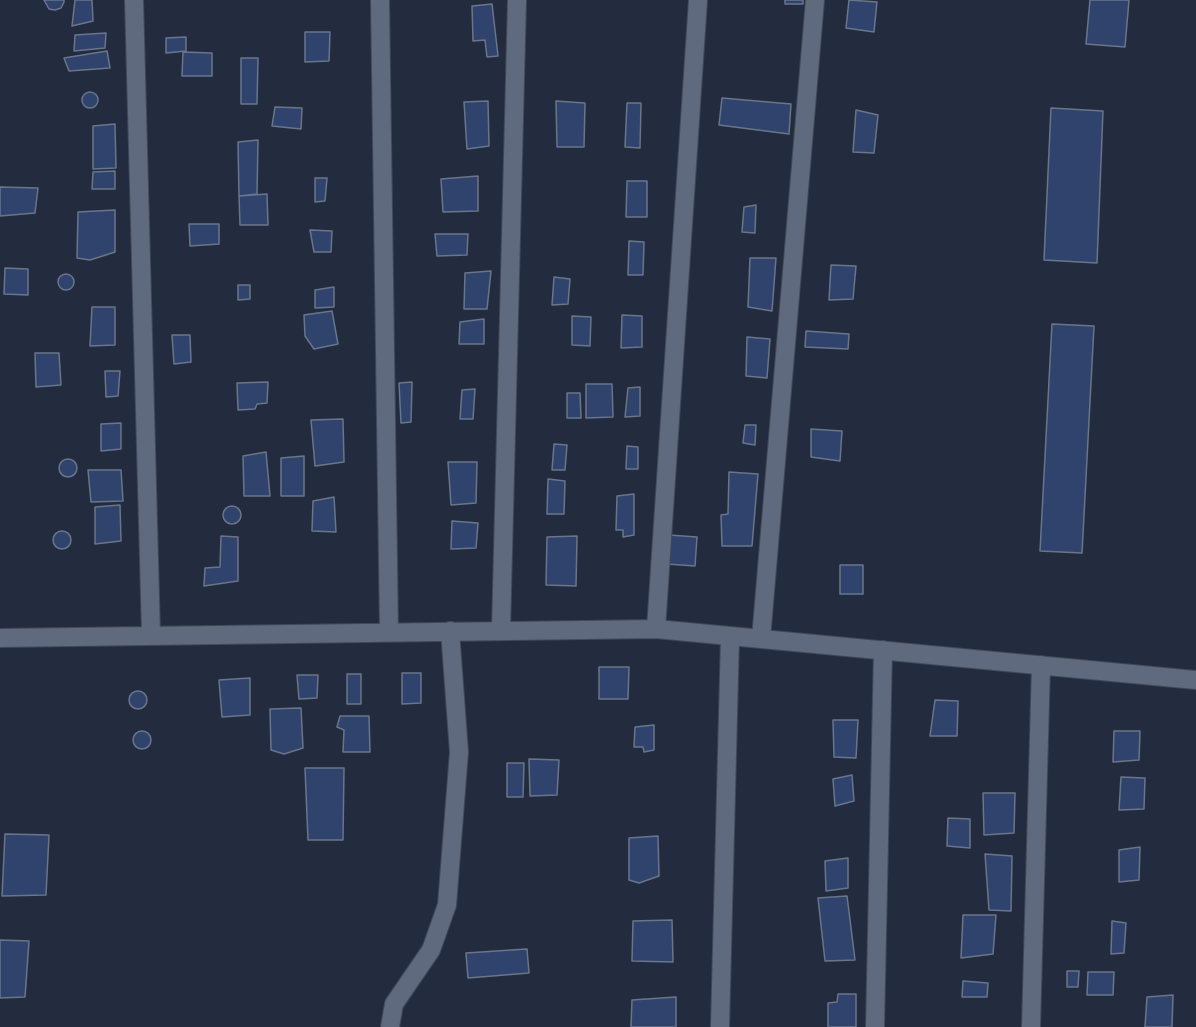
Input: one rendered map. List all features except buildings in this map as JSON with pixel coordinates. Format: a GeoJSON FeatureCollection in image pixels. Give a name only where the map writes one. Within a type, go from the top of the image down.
{"type":"FeatureCollection","features":[{"type":"Feature","properties":{"kind":"street"},"geometry":{"type":"LineString","coordinates":[[134,0],[151,634]]}},
{"type":"Feature","properties":{"kind":"street"},"geometry":{"type":"LineString","coordinates":[[380,0],[389,632]]}},
{"type":"Feature","properties":{"kind":"street"},"geometry":{"type":"LineString","coordinates":[[501,630],[517,0]]}},
{"type":"Feature","properties":{"kind":"street"},"geometry":{"type":"LineString","coordinates":[[656,629],[698,0]]}},
{"type":"Feature","properties":{"kind":"street"},"geometry":{"type":"LineString","coordinates":[[761,639],[815,0]]}},
{"type":"Feature","properties":{"kind":"street"},"geometry":{"type":"LineString","coordinates":[[0,638],[151,634],[656,629],[1196,680]]}},
{"type":"Feature","properties":{"kind":"street"},"geometry":{"type":"LineString","coordinates":[[390,1027],[394,1004],[431,950],[447,905],[459,752],[450,631]]}},
{"type":"Feature","properties":{"kind":"street"},"geometry":{"type":"LineString","coordinates":[[720,1027],[730,637]]}},
{"type":"Feature","properties":{"kind":"street"},"geometry":{"type":"LineString","coordinates":[[875,1027],[884,650]]}},
{"type":"Feature","properties":{"kind":"street"},"geometry":{"type":"LineString","coordinates":[[1030,1027],[1041,665]]}}]}
